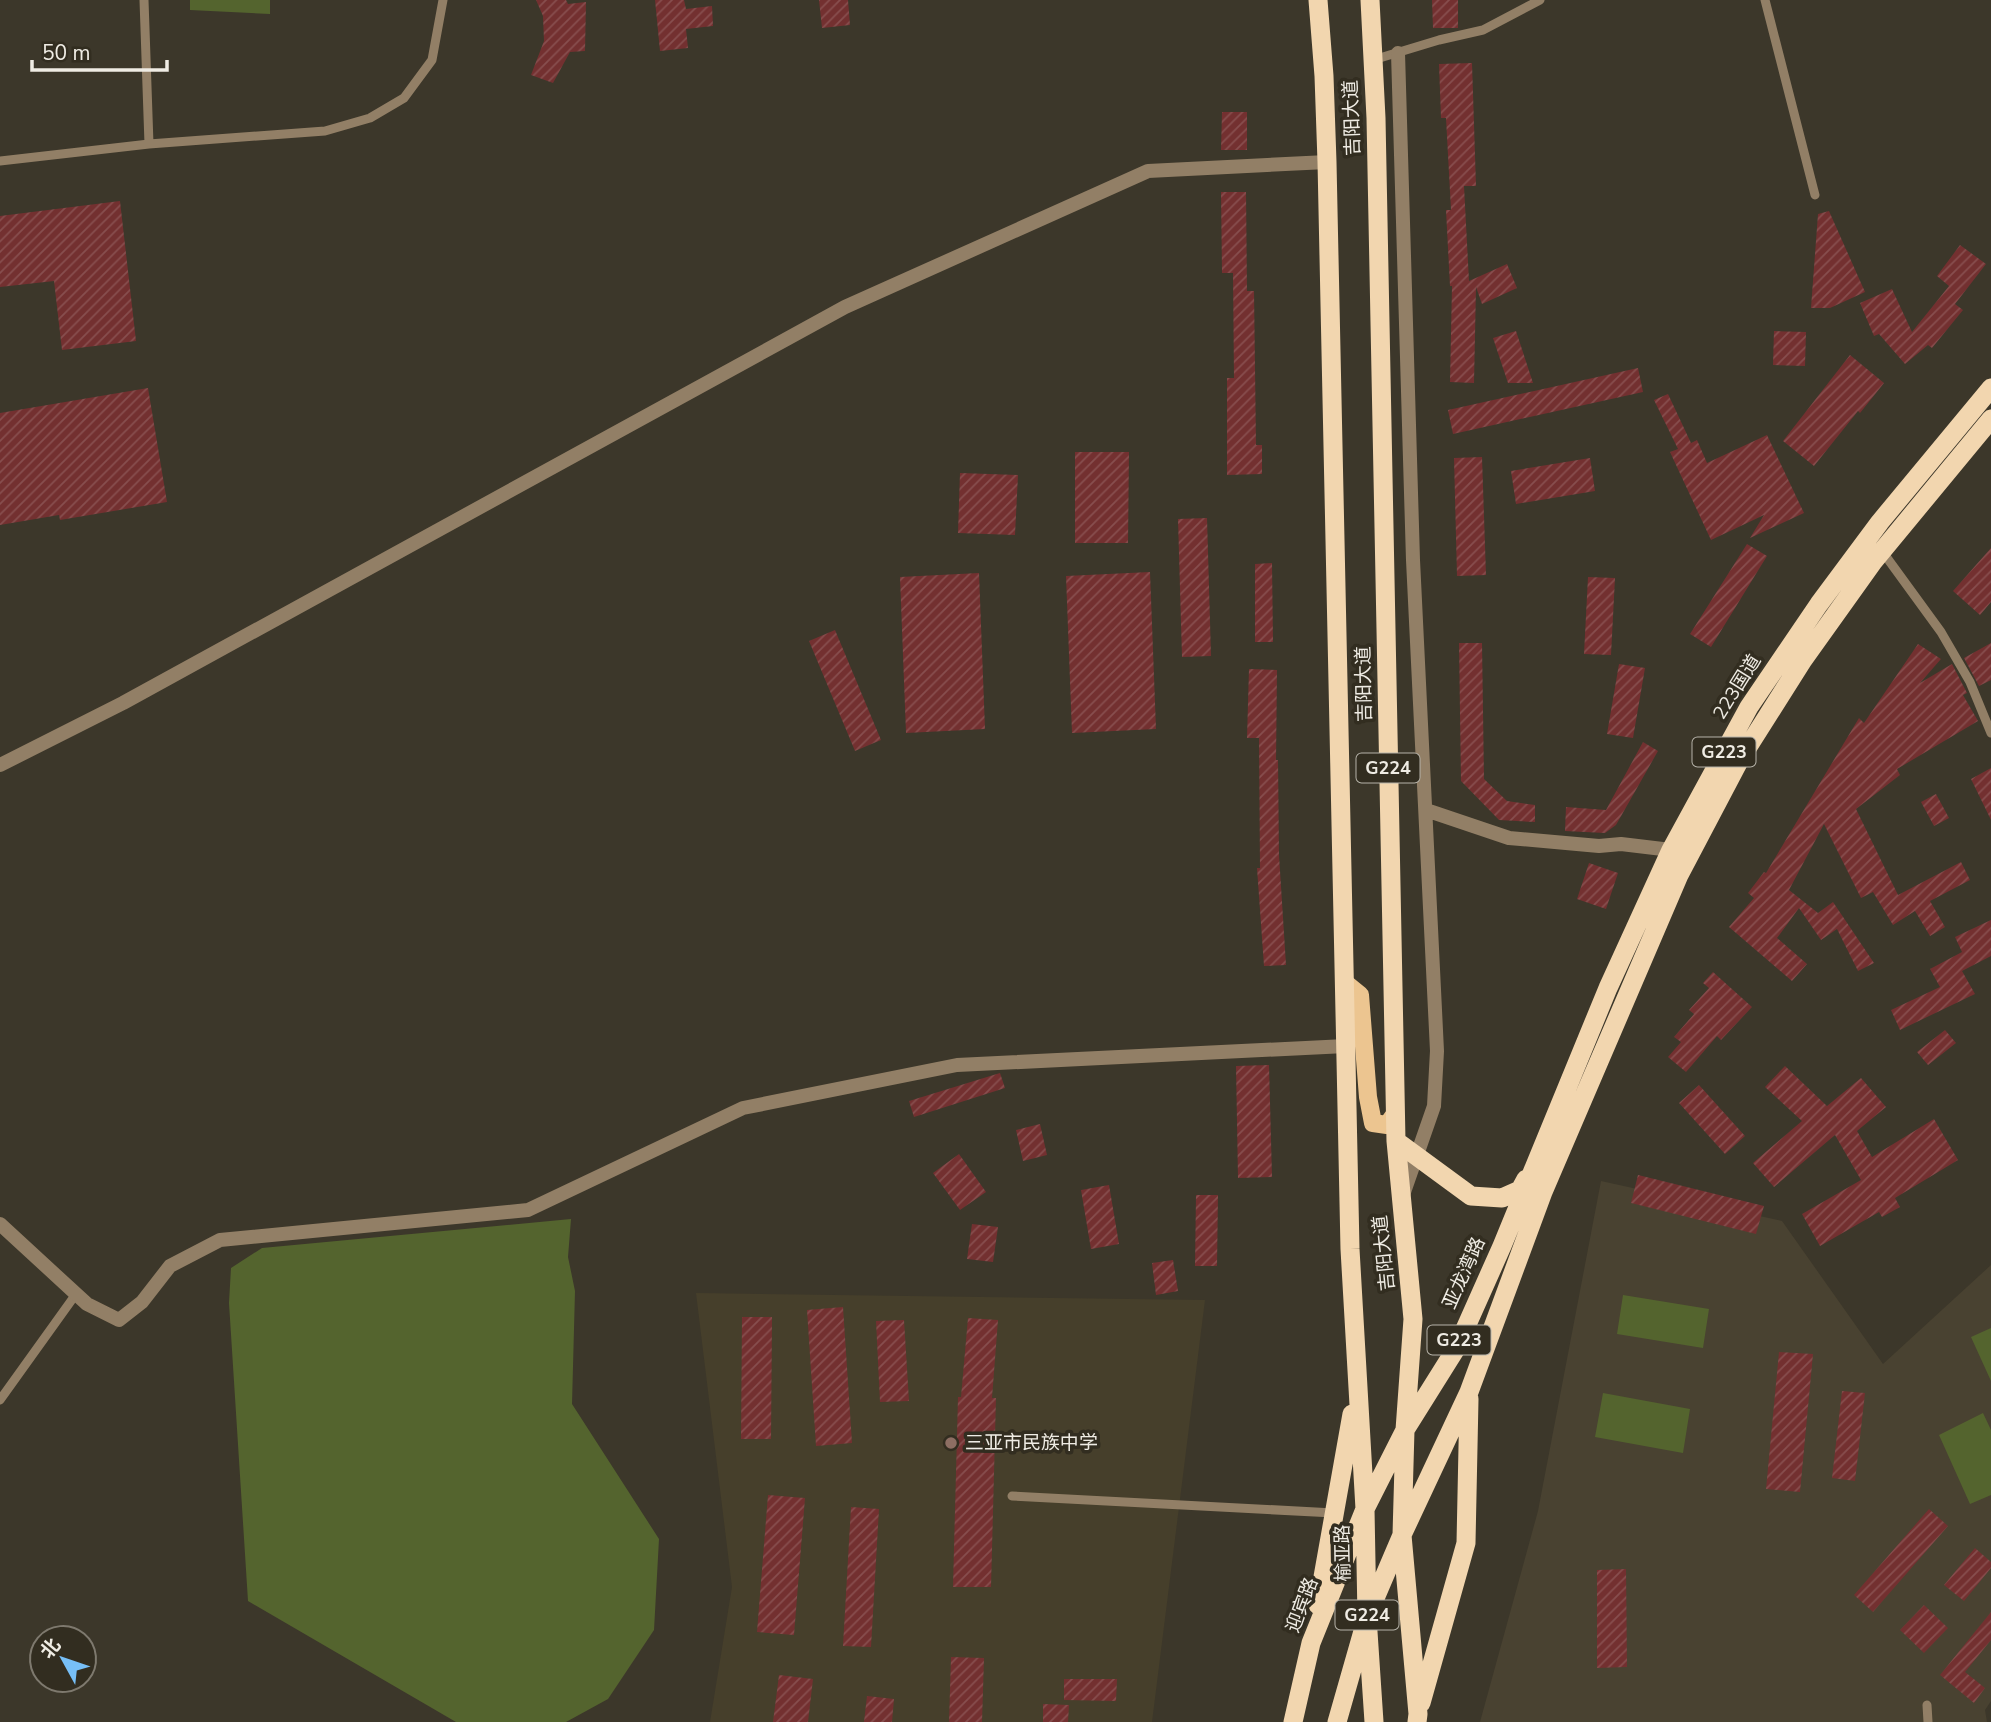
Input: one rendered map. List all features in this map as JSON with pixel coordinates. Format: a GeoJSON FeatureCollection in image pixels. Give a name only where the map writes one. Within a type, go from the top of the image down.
{"type":"FeatureCollection","features":[{"type":"Feature","properties":{"kind":"highway","name":"吉阳大道"},"geometry":{"type":"LineString","coordinates":[[1318,0],[1327,163],[1350,1250],[1365,1509]]}},
{"type":"Feature","properties":{"kind":"highway","name":"吉阳大道"},"geometry":{"type":"LineString","coordinates":[[1370,0],[1376,131],[1395,1114],[1413,1319],[1405,1430],[1402,1535]]}},
{"type":"Feature","properties":{"kind":"highway","name":"223国道"},"geometry":{"type":"LineString","coordinates":[[1536,1163],[1608,988],[1671,850],[1749,707],[1819,604],[1880,522],[1991,388]]}},
{"type":"Feature","properties":{"kind":"highway","name":"G223"},"geometry":{"type":"LineString","coordinates":[[1337,1722],[1367,1617],[1469,1392],[1543,1192],[1679,875],[1733,772],[1803,660],[1882,551],[1991,419]]}},
{"type":"Feature","properties":{"kind":"highway"},"geometry":{"type":"LineString","coordinates":[[1396,1140],[1471,1196],[1502,1198],[1520,1189],[1536,1163]]}},
{"type":"Feature","properties":{"kind":"highway","name":"亚龙湾路"},"geometry":{"type":"LineString","coordinates":[[1365,1509],[1405,1430],[1457,1347],[1536,1163]]}},
{"type":"Feature","properties":{"kind":"highway"},"geometry":{"type":"LineString","coordinates":[[1311,1643],[1358,1382]]}},
{"type":"Feature","properties":{"kind":"highway"},"geometry":{"type":"LineString","coordinates":[[1417,1718],[1466,1543],[1469,1392]]}},
{"type":"Feature","properties":{"kind":"highway","name":"榆亚路"},"geometry":{"type":"LineString","coordinates":[[1365,1509],[1367,1617],[1374,1722]]}},
{"type":"Feature","properties":{"kind":"highway","name":"迎宾路"},"geometry":{"type":"LineString","coordinates":[[1293,1722],[1311,1643],[1365,1509]]}},
{"type":"Feature","properties":{"kind":"highway","name":"G224"},"geometry":{"type":"LineString","coordinates":[[1402,1535],[1417,1718]]}},
{"type":"Feature","properties":{"kind":"main road"},"geometry":{"type":"LineString","coordinates":[[1345,982],[1360,995],[1368,1097],[1373,1124],[1387,1125],[1395,1114]]}},
{"type":"Feature","properties":{"kind":"street"},"geometry":{"type":"LineString","coordinates":[[1398,52],[1413,560],[1437,1051],[1434,1105],[1402,1200]]}},
{"type":"Feature","properties":{"kind":"street"},"geometry":{"type":"LineString","coordinates":[[0,765],[123,703],[845,307],[1148,171],[1327,163]]}},
{"type":"Feature","properties":{"kind":"street"},"geometry":{"type":"LineString","coordinates":[[1426,810],[1509,838],[1599,846],[1620,844],[1671,850]]}},
{"type":"Feature","properties":{"kind":"street"},"geometry":{"type":"LineString","coordinates":[[0,1224],[88,1304],[119,1320],[142,1303],[170,1266],[219,1240],[528,1210],[743,1108],[971,1065],[1346,1046]]}},
{"type":"Feature","properties":{"kind":"lane"},"geometry":{"type":"LineString","coordinates":[[144,0],[149,144]]}},
{"type":"Feature","properties":{"kind":"lane"},"geometry":{"type":"LineString","coordinates":[[0,161],[149,144],[325,131],[370,118],[404,97],[432,60],[443,0]]}},
{"type":"Feature","properties":{"kind":"lane"},"geometry":{"type":"LineString","coordinates":[[1373,60],[1483,30],[1540,0]]}},
{"type":"Feature","properties":{"kind":"lane"},"geometry":{"type":"LineString","coordinates":[[1765,0],[1815,195]]}},
{"type":"Feature","properties":{"kind":"lane"},"geometry":{"type":"LineString","coordinates":[[1882,551],[1941,632],[1970,682],[1991,733]]}},
{"type":"Feature","properties":{"kind":"lane"},"geometry":{"type":"LineString","coordinates":[[0,1400],[76,1294]]}},
{"type":"Feature","properties":{"kind":"lane"},"geometry":{"type":"LineString","coordinates":[[1012,1496],[1334,1513]]}},
{"type":"Feature","properties":{"kind":"lane"},"geometry":{"type":"LineString","coordinates":[[1927,1705],[1928,1722]]}},
{"type":"Feature","properties":{"kind":"shaded area"},"geometry":{"type":"Polygon","coordinates":[[[1601,1181],[1782,1221],[1883,1364],[1991,1265],[1991,1701],[1985,1710],[1987,1722],[1480,1722],[1538,1511],[1601,1181]]]}},
{"type":"Feature","properties":{"kind":"shaded area","name":"三亚市民族中学"},"geometry":{"type":"Polygon","coordinates":[[[696,1293],[1205,1300],[1152,1722],[710,1722],[732,1587],[696,1293]]]}},
{"type":"Feature","properties":{"kind":"green space"},"geometry":{"type":"Polygon","coordinates":[[[190,0],[270,0],[270,14],[190,10],[190,0]]]}},
{"type":"Feature","properties":{"kind":"green space"},"geometry":{"type":"Polygon","coordinates":[[[571,1219],[568,1257],[575,1291],[572,1404],[659,1539],[654,1630],[608,1699],[566,1722],[456,1722],[248,1601],[229,1303],[231,1268],[262,1248],[571,1219]]]}},
{"type":"Feature","properties":{"kind":"green space"},"geometry":{"type":"Polygon","coordinates":[[[1623,1295],[1709,1309],[1703,1348],[1617,1334],[1623,1295]]]}},
{"type":"Feature","properties":{"kind":"green space"},"geometry":{"type":"Polygon","coordinates":[[[1991,1328],[1991,1381],[1971,1337],[1991,1328]]]}},
{"type":"Feature","properties":{"kind":"green space"},"geometry":{"type":"Polygon","coordinates":[[[1603,1393],[1690,1409],[1683,1453],[1595,1437],[1603,1393]]]}},
{"type":"Feature","properties":{"kind":"green space"},"geometry":{"type":"Polygon","coordinates":[[[1983,1413],[1991,1430],[1991,1495],[1970,1504],[1939,1435],[1983,1413]]]}},
{"type":"Feature","properties":{"kind":"building"},"geometry":{"type":"Polygon","coordinates":[[[536,0],[566,0],[568,4],[586,2],[585,51],[570,52],[553,83],[531,75],[544,41],[543,16],[536,0]]]}},
{"type":"Feature","properties":{"kind":"building"},"geometry":{"type":"Polygon","coordinates":[[[655,0],[684,0],[686,9],[712,6],[713,26],[686,29],[688,48],[660,51],[655,0]]]}},
{"type":"Feature","properties":{"kind":"building"},"geometry":{"type":"Polygon","coordinates":[[[819,0],[848,0],[850,25],[822,28],[819,0]]]}},
{"type":"Feature","properties":{"kind":"building"},"geometry":{"type":"Polygon","coordinates":[[[1432,0],[1458,0],[1458,28],[1433,28],[1432,0]]]}},
{"type":"Feature","properties":{"kind":"building"},"geometry":{"type":"Polygon","coordinates":[[[1472,63],[1476,186],[1464,186],[1469,281],[1507,264],[1517,288],[1482,304],[1476,287],[1474,383],[1450,382],[1452,286],[1446,210],[1451,210],[1446,118],[1441,118],[1439,64],[1472,63]]]}},
{"type":"Feature","properties":{"kind":"building"},"geometry":{"type":"Polygon","coordinates":[[[1222,112],[1247,112],[1247,150],[1221,150],[1222,112]]]}},
{"type":"Feature","properties":{"kind":"building"},"geometry":{"type":"Polygon","coordinates":[[[1221,192],[1246,192],[1247,291],[1254,291],[1256,445],[1262,445],[1262,474],[1227,475],[1227,378],[1234,378],[1233,273],[1222,273],[1221,192]]]}},
{"type":"Feature","properties":{"kind":"building"},"geometry":{"type":"Polygon","coordinates":[[[120,201],[136,341],[62,350],[54,281],[0,287],[0,216],[120,201]]]}},
{"type":"Feature","properties":{"kind":"building"},"geometry":{"type":"Polygon","coordinates":[[[1829,211],[1865,292],[1830,308],[1811,308],[1818,214],[1829,211]]]}},
{"type":"Feature","properties":{"kind":"building"},"geometry":{"type":"Polygon","coordinates":[[[1960,245],[1986,264],[1955,304],[1963,310],[1932,348],[1928,345],[1905,364],[1879,334],[1874,336],[1860,303],[1892,289],[1912,332],[1949,286],[1937,276],[1960,245]]]}},
{"type":"Feature","properties":{"kind":"building"},"geometry":{"type":"Polygon","coordinates":[[[1516,331],[1533,383],[1508,383],[1493,338],[1516,331]]]}},
{"type":"Feature","properties":{"kind":"building"},"geometry":{"type":"Polygon","coordinates":[[[1774,331],[1806,332],[1805,366],[1773,365],[1774,331]]]}},
{"type":"Feature","properties":{"kind":"building"},"geometry":{"type":"Polygon","coordinates":[[[1850,355],[1884,383],[1814,466],[1783,441],[1850,355]]]}},
{"type":"Feature","properties":{"kind":"building"},"geometry":{"type":"Polygon","coordinates":[[[1638,368],[1643,392],[1453,434],[1448,410],[1638,368]]]}},
{"type":"Feature","properties":{"kind":"building"},"geometry":{"type":"Polygon","coordinates":[[[148,388],[167,502],[60,520],[59,515],[0,525],[0,413],[148,388]]]}},
{"type":"Feature","properties":{"kind":"building"},"geometry":{"type":"Polygon","coordinates":[[[1668,394],[1691,443],[1697,440],[1707,463],[1767,435],[1804,513],[1750,538],[1764,515],[1711,540],[1670,452],[1678,449],[1654,400],[1668,394]]]}},
{"type":"Feature","properties":{"kind":"building"},"geometry":{"type":"Polygon","coordinates":[[[1075,452],[1129,452],[1128,543],[1075,543],[1075,452]]]}},
{"type":"Feature","properties":{"kind":"building"},"geometry":{"type":"Polygon","coordinates":[[[1482,457],[1486,575],[1457,576],[1454,458],[1482,457]]]}},
{"type":"Feature","properties":{"kind":"building"},"geometry":{"type":"Polygon","coordinates":[[[1590,458],[1595,491],[1516,504],[1511,471],[1590,458]]]}},
{"type":"Feature","properties":{"kind":"building"},"geometry":{"type":"Polygon","coordinates":[[[960,473],[1018,475],[1015,535],[958,533],[960,473]]]}},
{"type":"Feature","properties":{"kind":"building"},"geometry":{"type":"Polygon","coordinates":[[[1207,518],[1211,656],[1182,657],[1178,519],[1207,518]]]}},
{"type":"Feature","properties":{"kind":"building"},"geometry":{"type":"Polygon","coordinates":[[[1747,544],[1767,556],[1711,647],[1690,634],[1747,544]]]}},
{"type":"Feature","properties":{"kind":"building"},"geometry":{"type":"Polygon","coordinates":[[[1991,548],[1991,602],[1980,615],[1953,591],[1991,548]]]}},
{"type":"Feature","properties":{"kind":"building"},"geometry":{"type":"Polygon","coordinates":[[[1272,563],[1273,642],[1255,642],[1255,564],[1272,563]]]}},
{"type":"Feature","properties":{"kind":"building"},"geometry":{"type":"Polygon","coordinates":[[[1150,572],[1156,729],[1072,733],[1066,576],[1150,572]]]}},
{"type":"Feature","properties":{"kind":"building"},"geometry":{"type":"Polygon","coordinates":[[[979,573],[985,729],[906,733],[900,577],[979,573]]]}},
{"type":"Feature","properties":{"kind":"building"},"geometry":{"type":"Polygon","coordinates":[[[1588,577],[1615,578],[1611,655],[1584,654],[1588,577]]]}},
{"type":"Feature","properties":{"kind":"building"},"geometry":{"type":"Polygon","coordinates":[[[835,630],[881,740],[855,751],[809,641],[835,630]]]}},
{"type":"Feature","properties":{"kind":"building"},"geometry":{"type":"Polygon","coordinates":[[[1459,643],[1482,643],[1484,779],[1507,801],[1535,805],[1535,822],[1499,820],[1461,781],[1459,643]]]}},
{"type":"Feature","properties":{"kind":"building"},"geometry":{"type":"Polygon","coordinates":[[[1991,643],[1991,680],[1979,686],[1964,658],[1991,643]]]}},
{"type":"Feature","properties":{"kind":"building"},"geometry":{"type":"Polygon","coordinates":[[[1918,644],[1941,659],[1920,683],[1952,664],[1967,693],[1963,695],[1978,721],[1897,769],[1900,775],[1856,809],[1898,895],[1961,862],[1970,880],[1930,901],[1945,927],[1930,936],[1915,911],[1893,925],[1873,892],[1861,898],[1824,824],[1789,890],[1818,913],[1833,902],[1874,963],[1858,971],[1837,929],[1821,940],[1799,908],[1777,938],[1807,964],[1792,981],[1729,927],[1754,898],[1748,893],[1764,872],[1766,873],[1859,718],[1864,723],[1918,644]]]}},
{"type":"Feature","properties":{"kind":"building"},"geometry":{"type":"Polygon","coordinates":[[[1619,664],[1645,668],[1633,738],[1607,734],[1619,664]]]}},
{"type":"Feature","properties":{"kind":"building"},"geometry":{"type":"Polygon","coordinates":[[[1249,669],[1277,670],[1276,760],[1286,965],[1264,966],[1257,868],[1260,868],[1259,738],[1247,738],[1249,669]]]}},
{"type":"Feature","properties":{"kind":"building"},"geometry":{"type":"Polygon","coordinates":[[[1643,742],[1658,751],[1616,825],[1605,833],[1565,831],[1566,807],[1606,810],[1643,742]]]}},
{"type":"Feature","properties":{"kind":"building"},"geometry":{"type":"Polygon","coordinates":[[[1991,768],[1991,820],[1971,779],[1991,768]]]}},
{"type":"Feature","properties":{"kind":"building"},"geometry":{"type":"Polygon","coordinates":[[[1936,794],[1949,818],[1934,826],[1921,802],[1936,794]]]}},
{"type":"Feature","properties":{"kind":"building"},"geometry":{"type":"Polygon","coordinates":[[[1589,863],[1618,873],[1606,909],[1577,899],[1589,863]]]}},
{"type":"Feature","properties":{"kind":"building"},"geometry":{"type":"Polygon","coordinates":[[[1991,920],[1991,956],[1962,971],[1975,994],[1900,1030],[1891,1010],[1940,987],[1930,969],[1962,952],[1955,937],[1991,920]]]}},
{"type":"Feature","properties":{"kind":"building"},"geometry":{"type":"Polygon","coordinates":[[[1713,972],[1752,1007],[1721,1040],[1717,1036],[1686,1072],[1668,1057],[1681,1042],[1674,1037],[1694,1014],[1689,1010],[1709,988],[1703,983],[1713,972]]]}},
{"type":"Feature","properties":{"kind":"building"},"geometry":{"type":"Polygon","coordinates":[[[1945,1030],[1956,1043],[1928,1065],[1917,1052],[1945,1030]]]}},
{"type":"Feature","properties":{"kind":"building"},"geometry":{"type":"Polygon","coordinates":[[[1269,1065],[1272,1177],[1238,1178],[1236,1066],[1269,1065]]]}},
{"type":"Feature","properties":{"kind":"building"},"geometry":{"type":"Polygon","coordinates":[[[1785,1066],[1827,1106],[1861,1078],[1886,1107],[1857,1131],[1872,1157],[1934,1119],[1958,1160],[1895,1198],[1900,1207],[1882,1217],[1879,1212],[1820,1246],[1802,1214],[1861,1180],[1835,1135],[1774,1187],[1753,1163],[1802,1121],[1765,1087],[1785,1066]]]}},
{"type":"Feature","properties":{"kind":"building"},"geometry":{"type":"Polygon","coordinates":[[[1000,1073],[1005,1088],[914,1117],[909,1101],[1000,1073]]]}},
{"type":"Feature","properties":{"kind":"building"},"geometry":{"type":"Polygon","coordinates":[[[1699,1085],[1745,1136],[1725,1154],[1679,1103],[1699,1085]]]}},
{"type":"Feature","properties":{"kind":"building"},"geometry":{"type":"Polygon","coordinates":[[[1040,1124],[1047,1155],[1023,1161],[1016,1130],[1040,1124]]]}},
{"type":"Feature","properties":{"kind":"building"},"geometry":{"type":"Polygon","coordinates":[[[959,1154],[986,1192],[960,1210],[933,1173],[959,1154]]]}},
{"type":"Feature","properties":{"kind":"building"},"geometry":{"type":"Polygon","coordinates":[[[1638,1175],[1764,1206],[1756,1234],[1631,1203],[1638,1175]]]}},
{"type":"Feature","properties":{"kind":"building"},"geometry":{"type":"Polygon","coordinates":[[[1109,1185],[1119,1244],[1091,1249],[1081,1190],[1109,1185]]]}},
{"type":"Feature","properties":{"kind":"building"},"geometry":{"type":"Polygon","coordinates":[[[1196,1195],[1218,1195],[1217,1266],[1195,1266],[1196,1195]]]}},
{"type":"Feature","properties":{"kind":"building"},"geometry":{"type":"Polygon","coordinates":[[[972,1224],[998,1227],[993,1262],[967,1259],[972,1224]]]}},
{"type":"Feature","properties":{"kind":"building"},"geometry":{"type":"Polygon","coordinates":[[[1173,1260],[1178,1291],[1156,1295],[1152,1263],[1173,1260]]]}},
{"type":"Feature","properties":{"kind":"building"},"geometry":{"type":"Polygon","coordinates":[[[843,1307],[852,1443],[816,1446],[807,1310],[843,1307]]]}},
{"type":"Feature","properties":{"kind":"building"},"geometry":{"type":"Polygon","coordinates":[[[742,1317],[772,1317],[771,1439],[741,1439],[742,1317]]]}},
{"type":"Feature","properties":{"kind":"building"},"geometry":{"type":"Polygon","coordinates":[[[968,1318],[998,1320],[992,1398],[996,1398],[991,1587],[953,1587],[958,1397],[961,1397],[968,1318]]]}},
{"type":"Feature","properties":{"kind":"building"},"geometry":{"type":"Polygon","coordinates":[[[904,1320],[909,1401],[880,1402],[876,1321],[904,1320]]]}},
{"type":"Feature","properties":{"kind":"building"},"geometry":{"type":"Polygon","coordinates":[[[1779,1352],[1813,1354],[1800,1492],[1766,1489],[1779,1352]]]}},
{"type":"Feature","properties":{"kind":"building"},"geometry":{"type":"Polygon","coordinates":[[[1842,1391],[1865,1393],[1855,1481],[1832,1478],[1842,1391]]]}},
{"type":"Feature","properties":{"kind":"building"},"geometry":{"type":"Polygon","coordinates":[[[768,1495],[805,1498],[794,1635],[757,1632],[768,1495]]]}},
{"type":"Feature","properties":{"kind":"building"},"geometry":{"type":"Polygon","coordinates":[[[851,1507],[879,1509],[871,1647],[843,1646],[851,1507]]]}},
{"type":"Feature","properties":{"kind":"building"},"geometry":{"type":"Polygon","coordinates":[[[1929,1509],[1948,1526],[1873,1612],[1854,1595],[1929,1509]]]}},
{"type":"Feature","properties":{"kind":"building"},"geometry":{"type":"Polygon","coordinates":[[[1975,1548],[1991,1562],[1991,1568],[1964,1601],[1944,1585],[1975,1548]]]}},
{"type":"Feature","properties":{"kind":"building"},"geometry":{"type":"Polygon","coordinates":[[[1626,1569],[1627,1667],[1597,1668],[1597,1570],[1626,1569]]]}},
{"type":"Feature","properties":{"kind":"building"},"geometry":{"type":"Polygon","coordinates":[[[1924,1605],[1948,1628],[1924,1653],[1900,1630],[1924,1605]]]}},
{"type":"Feature","properties":{"kind":"building"},"geometry":{"type":"Polygon","coordinates":[[[1991,1612],[1991,1640],[1965,1672],[1985,1688],[1974,1703],[1940,1675],[1991,1612]]]}},
{"type":"Feature","properties":{"kind":"building"},"geometry":{"type":"Polygon","coordinates":[[[951,1657],[984,1658],[982,1722],[949,1722],[951,1657]]]}},
{"type":"Feature","properties":{"kind":"building"},"geometry":{"type":"Polygon","coordinates":[[[779,1675],[813,1679],[808,1722],[773,1722],[779,1675]]]}},
{"type":"Feature","properties":{"kind":"building"},"geometry":{"type":"Polygon","coordinates":[[[1064,1679],[1117,1679],[1116,1701],[1064,1700],[1064,1679]]]}},
{"type":"Feature","properties":{"kind":"building"},"geometry":{"type":"Polygon","coordinates":[[[867,1696],[894,1699],[892,1722],[864,1722],[867,1696]]]}},
{"type":"Feature","properties":{"kind":"building"},"geometry":{"type":"Polygon","coordinates":[[[1043,1704],[1069,1705],[1068,1722],[1043,1722],[1043,1704]]]}},
{"type":"Feature","properties":{"kind":"place","name":"三亚市民族中学"},"geometry":{"type":"Point","coordinates":[951,1443]}}]}
